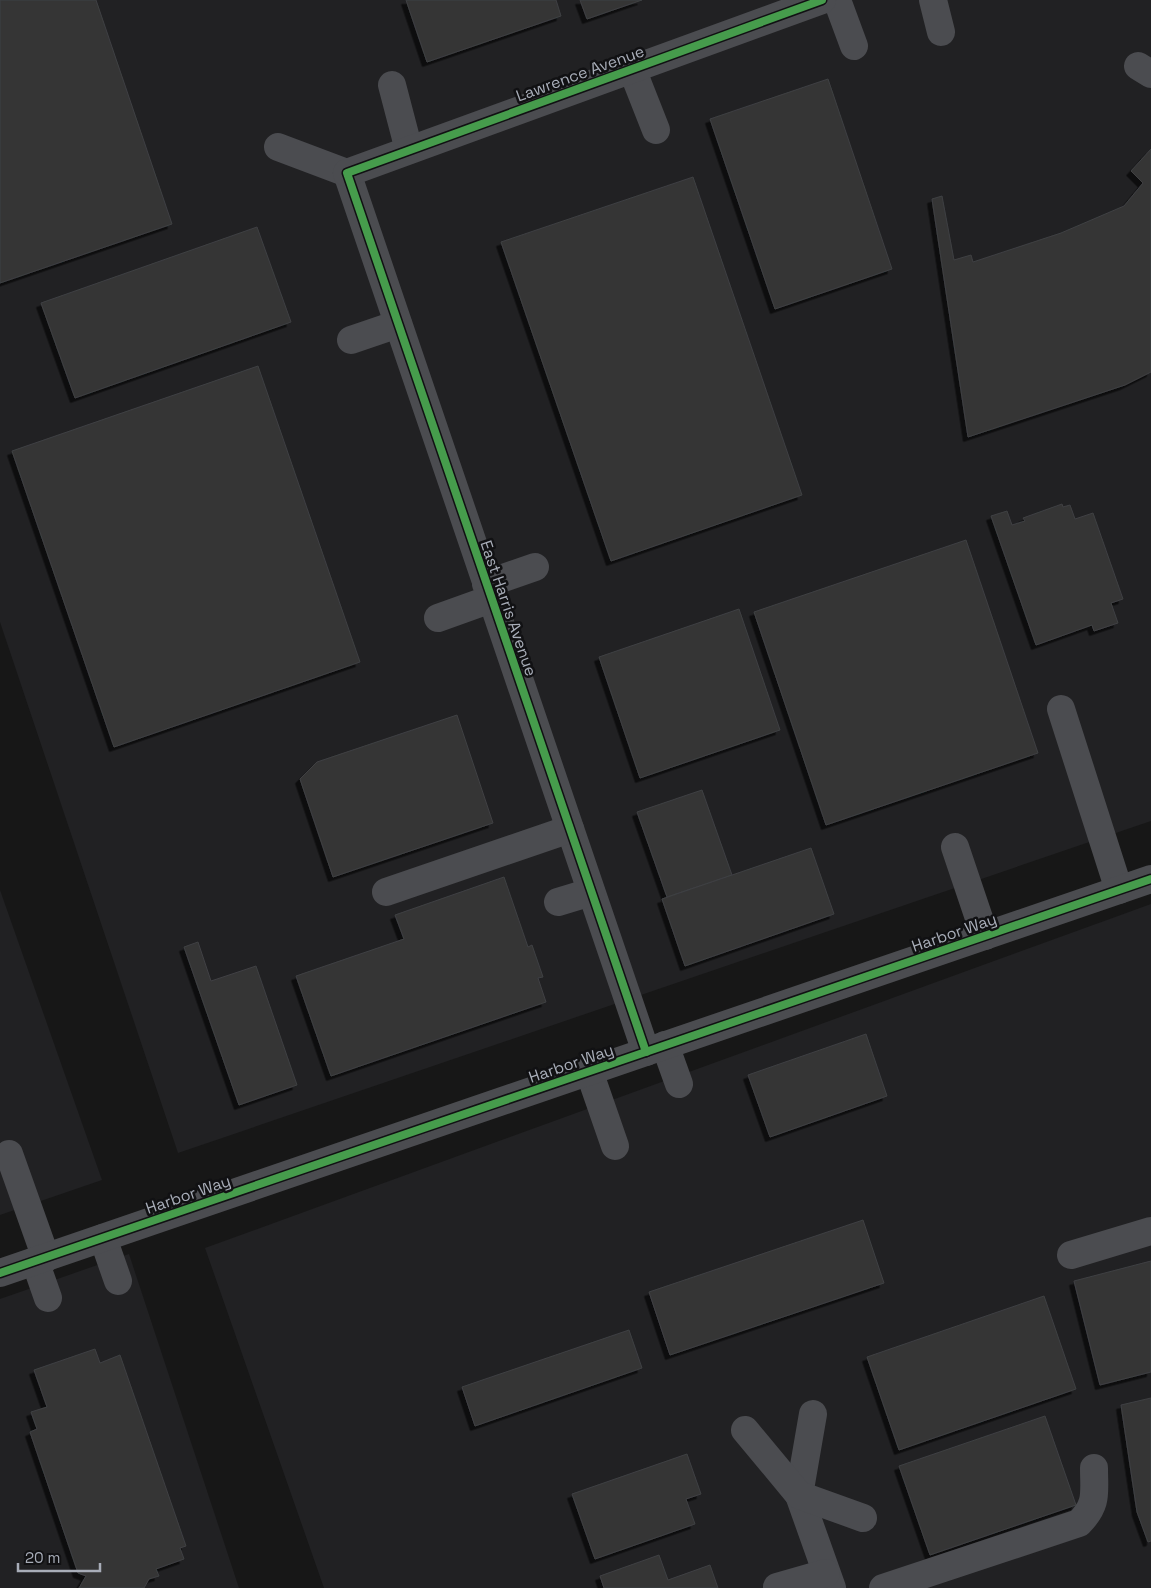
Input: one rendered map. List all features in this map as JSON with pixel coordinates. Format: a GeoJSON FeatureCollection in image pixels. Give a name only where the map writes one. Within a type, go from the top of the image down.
{"type":"FeatureCollection","features":[{"type":"Feature","properties":{"kind":"street","name":"Lawrence Avenue"},"geometry":{"type":"LineString","coordinates":[[347,173],[822,0]]}},
{"type":"Feature","properties":{"kind":"street"},"geometry":{"type":"LineString","coordinates":[[838,0],[854,46]]}},
{"type":"Feature","properties":{"kind":"street"},"geometry":{"type":"LineString","coordinates":[[933,0],[941,32]]}},
{"type":"Feature","properties":{"kind":"street"},"geometry":{"type":"LineString","coordinates":[[632,69],[656,130]]}},
{"type":"Feature","properties":{"kind":"street"},"geometry":{"type":"LineString","coordinates":[[392,85],[409,150]]}},
{"type":"Feature","properties":{"kind":"street"},"geometry":{"type":"LineString","coordinates":[[278,147],[347,173]]}},
{"type":"Feature","properties":{"kind":"street","name":"East Harris Avenue"},"geometry":{"type":"LineString","coordinates":[[347,173],[591,892],[656,1049],[679,1084]]}},
{"type":"Feature","properties":{"kind":"street"},"geometry":{"type":"LineString","coordinates":[[351,340],[398,324]]}},
{"type":"Feature","properties":{"kind":"street"},"geometry":{"type":"LineString","coordinates":[[438,618],[535,567]]}},
{"type":"Feature","properties":{"kind":"street"},"geometry":{"type":"LineString","coordinates":[[1061,709],[1119,890]]}},
{"type":"Feature","properties":{"kind":"street"},"geometry":{"type":"LineString","coordinates":[[526,825],[567,820]]}},
{"type":"Feature","properties":{"kind":"street"},"geometry":{"type":"LineString","coordinates":[[386,892],[567,820]]}},
{"type":"Feature","properties":{"kind":"street"},"geometry":{"type":"LineString","coordinates":[[955,847],[985,936]]}},
{"type":"Feature","properties":{"kind":"street","name":"Harbor Way"},"geometry":{"type":"LineString","coordinates":[[0,1273],[1151,879]]}},
{"type":"Feature","properties":{"kind":"street"},"geometry":{"type":"LineString","coordinates":[[558,902],[591,892]]}},
{"type":"Feature","properties":{"kind":"street"},"geometry":{"type":"LineString","coordinates":[[589,1071],[615,1146]]}},
{"type":"Feature","properties":{"kind":"street"},"geometry":{"type":"LineString","coordinates":[[10,1154],[40,1260],[48,1298]]}},
{"type":"Feature","properties":{"kind":"street"},"geometry":{"type":"LineString","coordinates":[[1071,1255],[1151,1231]]}},
{"type":"Feature","properties":{"kind":"street"},"geometry":{"type":"LineString","coordinates":[[103,1238],[118,1281]]}},
{"type":"Feature","properties":{"kind":"street"},"geometry":{"type":"LineString","coordinates":[[799,1495],[813,1414]]}},
{"type":"Feature","properties":{"kind":"street"},"geometry":{"type":"LineString","coordinates":[[745,1430],[799,1495],[829,1581],[777,1587]]}},
{"type":"Feature","properties":{"kind":"street"},"geometry":{"type":"LineString","coordinates":[[883,1588],[1079,1523],[1089,1512],[1094,1502],[1094,1468]]}},
{"type":"Feature","properties":{"kind":"street"},"geometry":{"type":"LineString","coordinates":[[799,1495],[864,1518]]}},
{"type":"Feature","properties":{"kind":"shaded area"},"geometry":{"type":"Polygon","coordinates":[[[0,0],[1151,0],[1151,821],[178,1153],[0,622],[0,0]]]}},
{"type":"Feature","properties":{"kind":"shaded area"},"geometry":{"type":"Polygon","coordinates":[[[0,890],[102,1180],[0,1215],[0,890]]]}},
{"type":"Feature","properties":{"kind":"shaded area"},"geometry":{"type":"Polygon","coordinates":[[[1151,904],[1151,1588],[324,1588],[205,1248],[1151,904]]]}},
{"type":"Feature","properties":{"kind":"shaded area"},"geometry":{"type":"Polygon","coordinates":[[[129,1254],[239,1588],[0,1588],[0,1299],[129,1254]]]}},
{"type":"Feature","properties":{"kind":"building"},"geometry":{"type":"Polygon","coordinates":[[[0,0],[96,0],[172,224],[0,283],[0,0]]]}},
{"type":"Feature","properties":{"kind":"building"},"geometry":{"type":"Polygon","coordinates":[[[406,0],[556,0],[561,16],[427,62],[406,0]]]}},
{"type":"Feature","properties":{"kind":"building"},"geometry":{"type":"Polygon","coordinates":[[[580,0],[642,0],[587,19],[580,0]]]}},
{"type":"Feature","properties":{"kind":"building"},"geometry":{"type":"Polygon","coordinates":[[[828,79],[892,269],[775,309],[710,119],[828,79]]]}},
{"type":"Feature","properties":{"kind":"building"},"geometry":{"type":"Polygon","coordinates":[[[1151,149],[1151,372],[1125,385],[968,437],[932,199],[942,196],[954,260],[971,255],[973,262],[1061,233],[1124,206],[1143,183],[1131,171],[1151,149]]]}},
{"type":"Feature","properties":{"kind":"building"},"geometry":{"type":"Polygon","coordinates":[[[693,177],[802,495],[611,561],[501,242],[693,177]]]}},
{"type":"Feature","properties":{"kind":"building"},"geometry":{"type":"Polygon","coordinates":[[[257,227],[291,322],[75,398],[41,303],[257,227]]]}},
{"type":"Feature","properties":{"kind":"building"},"geometry":{"type":"Polygon","coordinates":[[[258,366],[360,662],[114,747],[12,451],[258,366]]]}},
{"type":"Feature","properties":{"kind":"building"},"geometry":{"type":"Polygon","coordinates":[[[1062,504],[1063,507],[1070,505],[1075,519],[1093,513],[1123,599],[1111,603],[1118,623],[1094,631],[1092,625],[1036,645],[991,516],[1007,511],[1012,525],[1025,521],[1023,518],[1062,504]]]}},
{"type":"Feature","properties":{"kind":"building"},"geometry":{"type":"Polygon","coordinates":[[[966,540],[1038,753],[826,825],[754,612],[966,540]]]}},
{"type":"Feature","properties":{"kind":"building"},"geometry":{"type":"Polygon","coordinates":[[[739,609],[780,730],[640,778],[599,657],[739,609]]]}},
{"type":"Feature","properties":{"kind":"building"},"geometry":{"type":"Polygon","coordinates":[[[457,715],[493,823],[333,877],[300,779],[317,762],[457,715]]]}},
{"type":"Feature","properties":{"kind":"building"},"geometry":{"type":"Polygon","coordinates":[[[702,790],[732,875],[667,897],[637,812],[702,790]]]}},
{"type":"Feature","properties":{"kind":"building"},"geometry":{"type":"Polygon","coordinates":[[[811,848],[834,914],[685,966],[662,899],[811,848]]]}},
{"type":"Feature","properties":{"kind":"building"},"geometry":{"type":"Polygon","coordinates":[[[504,877],[528,947],[532,945],[543,977],[538,978],[546,1002],[331,1076],[296,976],[404,939],[395,915],[504,877]]]}},
{"type":"Feature","properties":{"kind":"building"},"geometry":{"type":"Polygon","coordinates":[[[198,942],[211,981],[256,966],[297,1085],[239,1105],[184,947],[198,942]]]}},
{"type":"Feature","properties":{"kind":"building"},"geometry":{"type":"Polygon","coordinates":[[[866,1034],[887,1096],[770,1137],[748,1075],[866,1034]]]}},
{"type":"Feature","properties":{"kind":"building"},"geometry":{"type":"Polygon","coordinates":[[[863,1220],[884,1283],[670,1355],[649,1292],[863,1220]]]}},
{"type":"Feature","properties":{"kind":"building"},"geometry":{"type":"Polygon","coordinates":[[[1151,1261],[1151,1372],[1100,1385],[1074,1281],[1151,1261]]]}},
{"type":"Feature","properties":{"kind":"building"},"geometry":{"type":"Polygon","coordinates":[[[1044,1296],[1076,1389],[899,1450],[867,1357],[1044,1296]]]}},
{"type":"Feature","properties":{"kind":"building"},"geometry":{"type":"Polygon","coordinates":[[[629,1330],[642,1368],[475,1426],[462,1387],[629,1330]]]}},
{"type":"Feature","properties":{"kind":"building"},"geometry":{"type":"Polygon","coordinates":[[[95,1349],[100,1363],[120,1355],[186,1546],[180,1548],[184,1559],[156,1569],[159,1576],[149,1579],[144,1588],[79,1588],[86,1576],[78,1573],[30,1432],[37,1429],[31,1412],[47,1407],[34,1370],[95,1349]]]}},
{"type":"Feature","properties":{"kind":"building"},"geometry":{"type":"Polygon","coordinates":[[[1151,1398],[1151,1541],[1148,1542],[1137,1512],[1121,1405],[1151,1398]]]}},
{"type":"Feature","properties":{"kind":"building"},"geometry":{"type":"Polygon","coordinates":[[[1045,1416],[1076,1505],[930,1555],[899,1466],[1045,1416]]]}},
{"type":"Feature","properties":{"kind":"building"},"geometry":{"type":"Polygon","coordinates":[[[687,1454],[701,1494],[686,1499],[695,1524],[595,1559],[572,1494],[687,1454]]]}},
{"type":"Feature","properties":{"kind":"building"},"geometry":{"type":"Polygon","coordinates":[[[659,1555],[668,1580],[710,1565],[718,1588],[604,1588],[600,1576],[659,1555]]]}},
{"type":"Feature","properties":{"kind":"cycle path"},"geometry":{"type":"LineString","coordinates":[[646,1052],[347,173],[822,0]]}},
{"type":"Feature","properties":{"kind":"cycle path"},"geometry":{"type":"LineString","coordinates":[[0,1273],[1151,879]]}}]}
